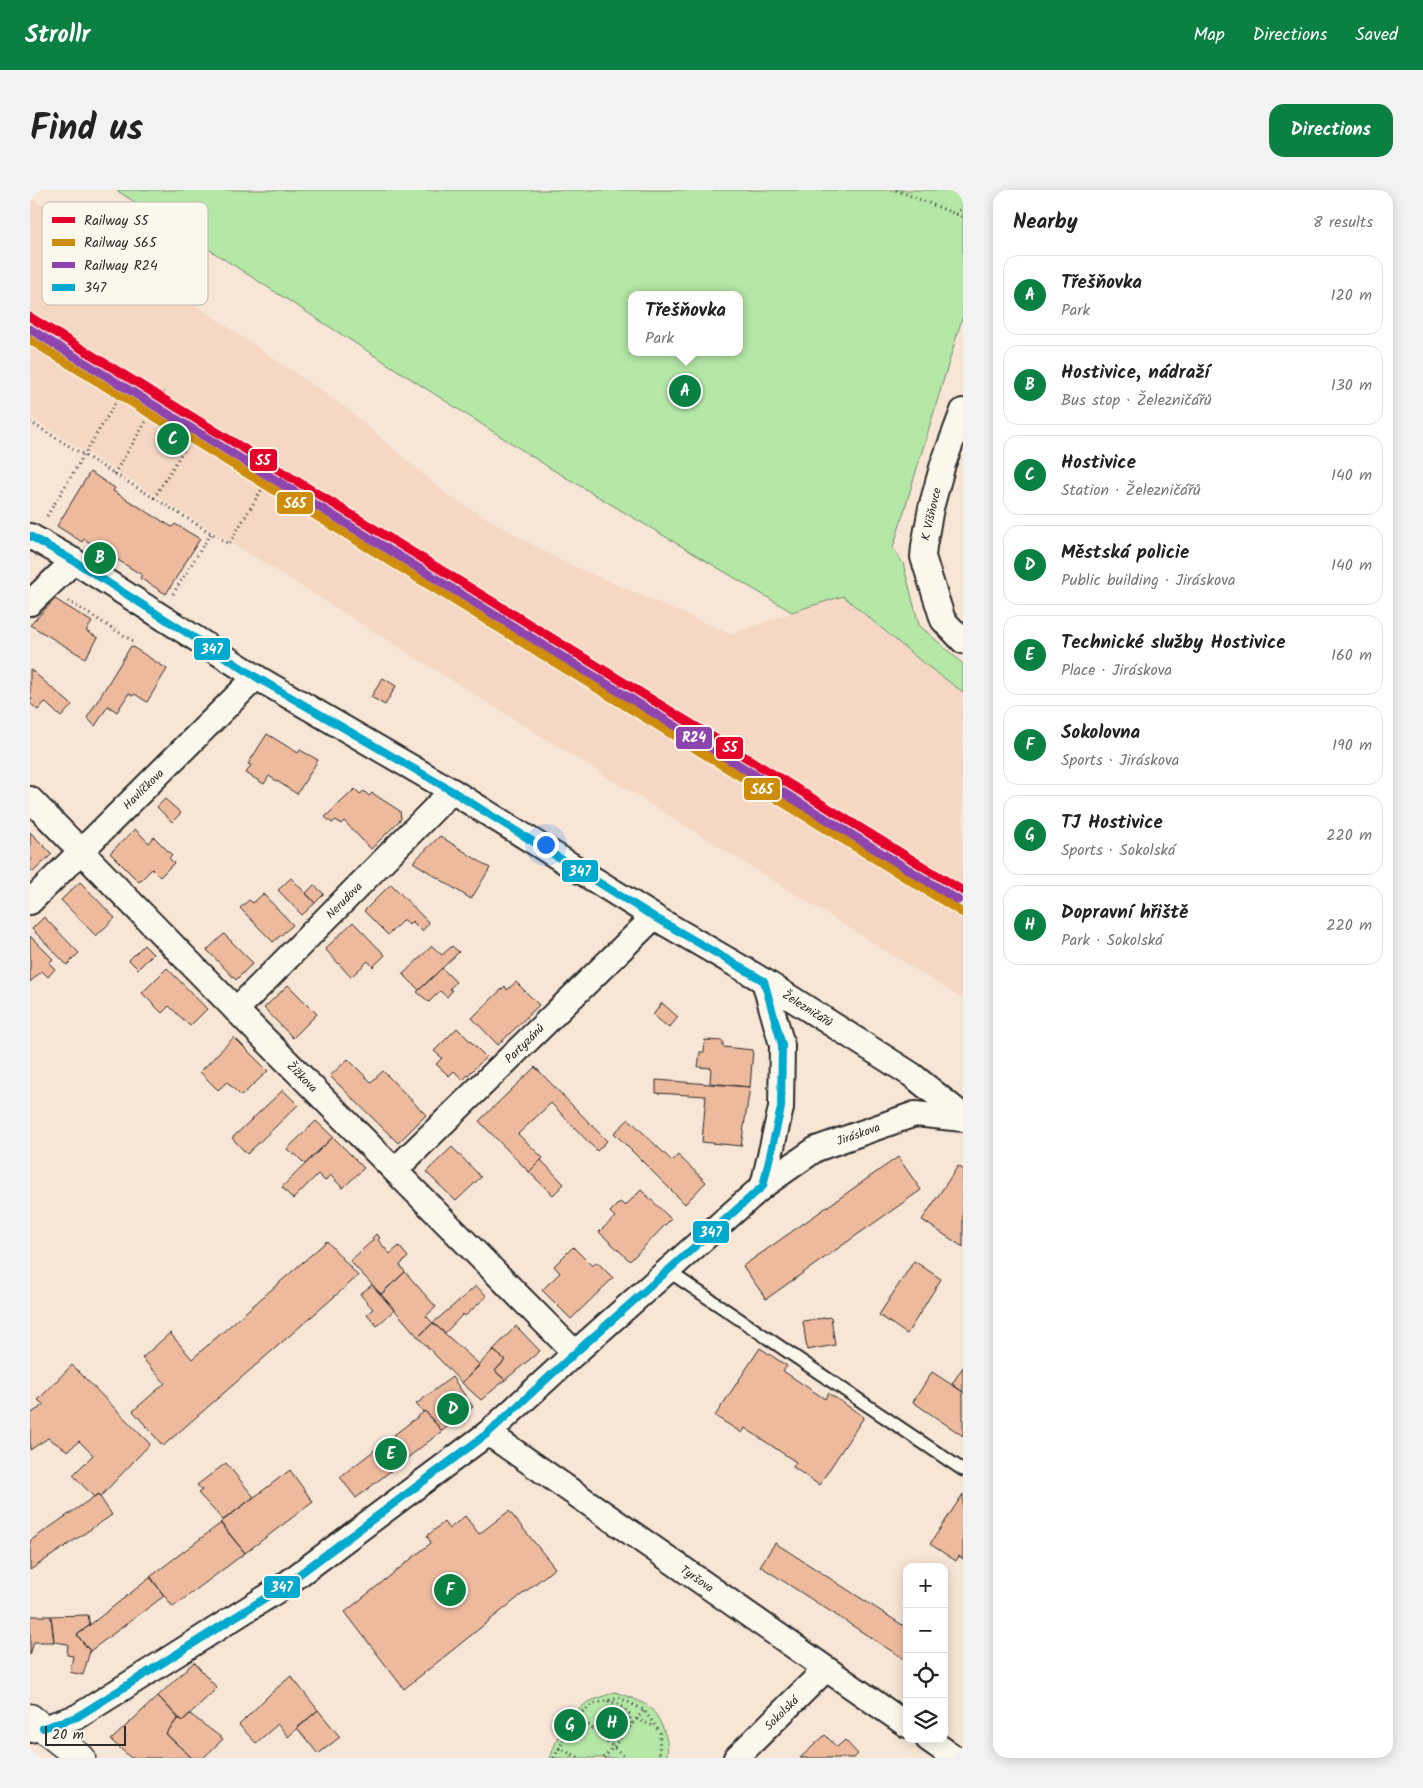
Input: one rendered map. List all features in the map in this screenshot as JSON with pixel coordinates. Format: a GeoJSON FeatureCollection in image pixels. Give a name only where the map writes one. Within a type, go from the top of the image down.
{"type":"FeatureCollection","features":[{"type":"Feature","properties":{"kind":"main road"},"geometry":{"type":"LineString","coordinates":[[34,1726],[81,1758]]}},
{"type":"Feature","properties":{"kind":"street","name":"K Višňovce"},"geometry":{"type":"LineString","coordinates":[[963,411],[943,464],[931,508],[923,558],[943,620],[963,641]]}},
{"type":"Feature","properties":{"kind":"street","name":"Železničářů"},"geometry":{"type":"LineString","coordinates":[[36,529],[74,561],[256,677],[452,791],[654,917],[764,981],[912,1075],[963,1118]]}},
{"type":"Feature","properties":{"kind":"street"},"geometry":{"type":"LineString","coordinates":[[38,595],[74,561]]}},
{"type":"Feature","properties":{"kind":"street","name":"Havlíčkova"},"geometry":{"type":"LineString","coordinates":[[30,902],[256,677]]}},
{"type":"Feature","properties":{"kind":"street","name":"Nerudova"},"geometry":{"type":"LineString","coordinates":[[236,1010],[452,791]]}},
{"type":"Feature","properties":{"kind":"street","name":"Žižkova"},"geometry":{"type":"LineString","coordinates":[[30,800],[575,1353]]}},
{"type":"Feature","properties":{"kind":"street","name":"Partyzánů"},"geometry":{"type":"LineString","coordinates":[[395,1170],[654,917]]}},
{"type":"Feature","properties":{"kind":"street"},"geometry":{"type":"LineString","coordinates":[[763,1186],[781,1108],[782,1045],[764,981]]}},
{"type":"Feature","properties":{"kind":"street","name":"Jiráskova"},"geometry":{"type":"LineString","coordinates":[[34,1726],[77,1717],[282,1588],[488,1433],[763,1186],[816,1149],[915,1114],[963,1118]]}},
{"type":"Feature","properties":{"kind":"street","name":"Tyršova"},"geometry":{"type":"LineString","coordinates":[[488,1433],[903,1722]]}},
{"type":"Feature","properties":{"kind":"street","name":"Sokolská"},"geometry":{"type":"LineString","coordinates":[[736,1758],[826,1669]]}},
{"type":"Feature","properties":{"kind":"street"},"geometry":{"type":"LineString","coordinates":[[934,1743],[956,1758]]}},
{"type":"Feature","properties":{"kind":"lane"},"geometry":{"type":"LineString","coordinates":[[668,1271],[963,1470]]}},
{"type":"Feature","properties":{"kind":"path"},"geometry":{"type":"LineString","coordinates":[[896,190],[963,217]]}},
{"type":"Feature","properties":{"kind":"path"},"geometry":{"type":"LineString","coordinates":[[956,214],[963,206]]}},
{"type":"Feature","properties":{"kind":"path"},"geometry":{"type":"LineString","coordinates":[[36,529],[133,374]]}},
{"type":"Feature","properties":{"kind":"path"},"geometry":{"type":"LineString","coordinates":[[114,474],[164,392]]}},
{"type":"Feature","properties":{"kind":"path"},"geometry":{"type":"LineString","coordinates":[[154,498],[204,417]]}},
{"type":"Feature","properties":{"kind":"path"},"geometry":{"type":"LineString","coordinates":[[30,422],[229,544],[278,462]]}},
{"type":"Feature","properties":{"kind":"path"},"geometry":{"type":"LineString","coordinates":[[170,600],[210,533]]}},
{"type":"Feature","properties":{"kind":"path"},"geometry":{"type":"LineString","coordinates":[[38,595],[133,641]]}},
{"type":"Feature","properties":{"kind":"path"},"geometry":{"type":"LineString","coordinates":[[554,1758],[577,1715],[596,1703],[620,1698],[644,1710],[660,1733],[659,1758]]}},
{"type":"Feature","properties":{"kind":"path"},"geometry":{"type":"LineString","coordinates":[[608,1701],[619,1704],[630,1714],[630,1727]]}},
{"type":"Feature","properties":{"kind":"path"},"geometry":{"type":"LineString","coordinates":[[604,1758],[644,1710]]}},
{"type":"Feature","properties":{"kind":"path"},"geometry":{"type":"LineString","coordinates":[[577,1715],[626,1758]]}},
{"type":"Feature","properties":{"kind":"path"},"geometry":{"type":"LineString","coordinates":[[637,1719],[656,1728]]}},
{"type":"Feature","properties":{"kind":"path"},"geometry":{"type":"LineString","coordinates":[[559,1748],[580,1758]]}},
{"type":"Feature","properties":{"kind":"path"},"geometry":{"type":"LineString","coordinates":[[568,1752],[572,1758]]}},
{"type":"Feature","properties":{"kind":"shaded area"},"geometry":{"type":"Polygon","coordinates":[[[30,198],[42,205],[42,305],[196,305],[346,408],[447,495],[559,560],[730,634],[843,596],[922,662],[963,692],[963,999],[30,417],[30,198]]]}},
{"type":"Feature","properties":{"kind":"green space"},"geometry":{"type":"Polygon","coordinates":[[[116,190],[963,190],[963,315],[893,548],[903,563],[919,625],[963,664],[963,692],[922,662],[843,596],[792,612],[550,468],[208,249],[208,202],[135,202],[116,190]]]}},
{"type":"Feature","properties":{"kind":"green space"},"geometry":{"type":"Polygon","coordinates":[[[615,1692],[633,1698],[653,1711],[661,1723],[666,1738],[666,1758],[550,1758],[564,1720],[588,1702],[615,1692]]]}},
{"type":"Feature","properties":{"kind":"building"},"geometry":{"type":"Polygon","coordinates":[[[90,472],[115,488],[113,491],[172,527],[175,524],[200,539],[166,594],[140,578],[142,575],[84,539],[82,542],[57,526],[90,472]]]}},
{"type":"Feature","properties":{"kind":"building"},"geometry":{"type":"Polygon","coordinates":[[[55,599],[92,622],[86,631],[98,638],[85,658],[30,625],[55,599]]]}},
{"type":"Feature","properties":{"kind":"building"},"geometry":{"type":"Polygon","coordinates":[[[131,646],[167,669],[147,702],[135,694],[133,696],[129,693],[117,712],[108,706],[95,726],[87,718],[131,646]]]}},
{"type":"Feature","properties":{"kind":"building"},"geometry":{"type":"Polygon","coordinates":[[[30,669],[72,705],[61,717],[45,702],[38,710],[30,703],[32,698],[30,696],[30,669]]]}},
{"type":"Feature","properties":{"kind":"building"},"geometry":{"type":"Polygon","coordinates":[[[383,678],[396,686],[385,705],[371,697],[383,678]]]}},
{"type":"Feature","properties":{"kind":"building"},"geometry":{"type":"Polygon","coordinates":[[[267,734],[298,753],[300,750],[318,760],[297,794],[269,776],[264,784],[246,773],[251,765],[248,764],[267,734]]]}},
{"type":"Feature","properties":{"kind":"building"},"geometry":{"type":"Polygon","coordinates":[[[355,789],[360,794],[364,791],[369,796],[372,793],[400,811],[401,819],[371,849],[344,821],[341,824],[336,820],[332,823],[325,817],[355,789]]]}},
{"type":"Feature","properties":{"kind":"building"},"geometry":{"type":"Polygon","coordinates":[[[165,799],[181,813],[172,822],[157,807],[165,799]]]}},
{"type":"Feature","properties":{"kind":"building"},"geometry":{"type":"Polygon","coordinates":[[[135,829],[149,843],[154,837],[172,855],[169,858],[174,863],[160,877],[152,869],[139,882],[110,853],[135,829]]]}},
{"type":"Feature","properties":{"kind":"building"},"geometry":{"type":"Polygon","coordinates":[[[30,832],[52,854],[33,872],[30,869],[30,832]]]}},
{"type":"Feature","properties":{"kind":"building"},"geometry":{"type":"Polygon","coordinates":[[[440,836],[490,868],[471,899],[413,862],[440,836]]]}},
{"type":"Feature","properties":{"kind":"building"},"geometry":{"type":"Polygon","coordinates":[[[291,878],[315,903],[302,915],[278,890],[291,878]]]}},
{"type":"Feature","properties":{"kind":"building"},"geometry":{"type":"Polygon","coordinates":[[[80,882],[115,918],[96,936],[61,900],[80,882]]]}},
{"type":"Feature","properties":{"kind":"building"},"geometry":{"type":"Polygon","coordinates":[[[391,884],[429,923],[422,931],[412,921],[409,925],[404,919],[388,935],[364,911],[391,884]]]}},
{"type":"Feature","properties":{"kind":"building"},"geometry":{"type":"Polygon","coordinates":[[[314,885],[324,894],[315,903],[306,893],[314,885]]]}},
{"type":"Feature","properties":{"kind":"building"},"geometry":{"type":"Polygon","coordinates":[[[263,894],[293,925],[273,942],[240,908],[249,900],[253,903],[263,894]]]}},
{"type":"Feature","properties":{"kind":"building"},"geometry":{"type":"Polygon","coordinates":[[[44,917],[79,953],[67,965],[32,929],[44,917]]]}},
{"type":"Feature","properties":{"kind":"building"},"geometry":{"type":"Polygon","coordinates":[[[353,922],[385,955],[373,967],[368,961],[351,977],[325,949],[353,922]]]}},
{"type":"Feature","properties":{"kind":"building"},"geometry":{"type":"Polygon","coordinates":[[[224,934],[253,963],[236,980],[207,950],[224,934]]]}},
{"type":"Feature","properties":{"kind":"building"},"geometry":{"type":"Polygon","coordinates":[[[30,936],[53,959],[49,963],[55,969],[48,977],[42,971],[30,982],[30,936]]]}},
{"type":"Feature","properties":{"kind":"building"},"geometry":{"type":"Polygon","coordinates":[[[144,945],[153,954],[138,969],[129,960],[144,945]]]}},
{"type":"Feature","properties":{"kind":"building"},"geometry":{"type":"Polygon","coordinates":[[[432,946],[442,955],[452,946],[459,952],[419,990],[403,974],[432,946]]]}},
{"type":"Feature","properties":{"kind":"building"},"geometry":{"type":"Polygon","coordinates":[[[167,968],[207,1009],[190,1026],[169,1006],[162,1013],[142,993],[167,968]]]}},
{"type":"Feature","properties":{"kind":"building"},"geometry":{"type":"Polygon","coordinates":[[[442,968],[456,982],[450,988],[452,991],[447,997],[440,991],[429,1002],[417,992],[442,968]]]}},
{"type":"Feature","properties":{"kind":"building"},"geometry":{"type":"Polygon","coordinates":[[[516,982],[539,1005],[498,1045],[472,1018],[505,986],[507,990],[516,982]]]}},
{"type":"Feature","properties":{"kind":"building"},"geometry":{"type":"Polygon","coordinates":[[[288,985],[317,1014],[293,1038],[264,1008],[288,985]]]}},
{"type":"Feature","properties":{"kind":"building"},"geometry":{"type":"Polygon","coordinates":[[[662,1003],[678,1017],[669,1028],[653,1015],[662,1003]]]}},
{"type":"Feature","properties":{"kind":"building"},"geometry":{"type":"Polygon","coordinates":[[[457,1028],[486,1057],[463,1080],[454,1071],[449,1076],[436,1064],[442,1058],[434,1051],[457,1028]]]}},
{"type":"Feature","properties":{"kind":"building"},"geometry":{"type":"Polygon","coordinates":[[[234,1037],[268,1071],[241,1096],[227,1082],[218,1090],[200,1072],[234,1037]]]}},
{"type":"Feature","properties":{"kind":"building"},"geometry":{"type":"Polygon","coordinates":[[[705,1040],[723,1041],[723,1047],[753,1050],[750,1087],[710,1083],[711,1068],[698,1067],[700,1052],[704,1052],[705,1040]]]}},
{"type":"Feature","properties":{"kind":"building"},"geometry":{"type":"Polygon","coordinates":[[[348,1059],[371,1082],[383,1071],[426,1115],[398,1143],[330,1076],[348,1059]]]}},
{"type":"Feature","properties":{"kind":"building"},"geometry":{"type":"Polygon","coordinates":[[[535,1067],[607,1141],[597,1151],[551,1103],[518,1134],[543,1158],[529,1172],[479,1121],[535,1067]]]}},
{"type":"Feature","properties":{"kind":"building"},"geometry":{"type":"Polygon","coordinates":[[[656,1080],[750,1087],[741,1146],[702,1142],[706,1096],[656,1093],[656,1080]]]}},
{"type":"Feature","properties":{"kind":"building"},"geometry":{"type":"Polygon","coordinates":[[[283,1090],[298,1105],[247,1154],[232,1138],[283,1090]]]}},
{"type":"Feature","properties":{"kind":"building"},"geometry":{"type":"Polygon","coordinates":[[[629,1119],[672,1161],[678,1155],[706,1182],[685,1204],[614,1133],[629,1119]]]}},
{"type":"Feature","properties":{"kind":"building"},"geometry":{"type":"Polygon","coordinates":[[[316,1121],[333,1137],[305,1164],[287,1149],[316,1121]]]}},
{"type":"Feature","properties":{"kind":"building"},"geometry":{"type":"Polygon","coordinates":[[[333,1137],[364,1168],[343,1188],[330,1175],[325,1181],[318,1174],[293,1199],[282,1187],[333,1137]]]}},
{"type":"Feature","properties":{"kind":"building"},"geometry":{"type":"Polygon","coordinates":[[[452,1147],[481,1177],[456,1201],[426,1172],[452,1147]]]}},
{"type":"Feature","properties":{"kind":"building"},"geometry":{"type":"Polygon","coordinates":[[[898,1157],[921,1190],[766,1299],[743,1266],[898,1157]]]}},
{"type":"Feature","properties":{"kind":"building"},"geometry":{"type":"Polygon","coordinates":[[[541,1160],[564,1184],[553,1195],[529,1172],[541,1160]]]}},
{"type":"Feature","properties":{"kind":"building"},"geometry":{"type":"Polygon","coordinates":[[[958,1166],[963,1169],[963,1247],[922,1220],[958,1166]]]}},
{"type":"Feature","properties":{"kind":"building"},"geometry":{"type":"Polygon","coordinates":[[[641,1190],[671,1219],[630,1261],[599,1232],[615,1217],[610,1212],[620,1202],[625,1206],[641,1190]]]}},
{"type":"Feature","properties":{"kind":"building"},"geometry":{"type":"Polygon","coordinates":[[[376,1234],[380,1238],[378,1240],[390,1254],[399,1246],[408,1257],[400,1265],[405,1272],[381,1294],[350,1261],[373,1240],[372,1238],[376,1234]]]}},
{"type":"Feature","properties":{"kind":"building"},"geometry":{"type":"Polygon","coordinates":[[[327,1241],[358,1276],[163,1446],[133,1411],[165,1383],[142,1358],[170,1333],[192,1359],[327,1241]]]}},
{"type":"Feature","properties":{"kind":"building"},"geometry":{"type":"Polygon","coordinates":[[[573,1247],[592,1266],[597,1262],[613,1278],[571,1319],[542,1290],[560,1273],[554,1266],[573,1247]]]}},
{"type":"Feature","properties":{"kind":"building"},"geometry":{"type":"Polygon","coordinates":[[[914,1261],[941,1279],[907,1334],[879,1315],[914,1261]]]}},
{"type":"Feature","properties":{"kind":"building"},"geometry":{"type":"Polygon","coordinates":[[[405,1272],[436,1307],[426,1316],[433,1323],[418,1337],[381,1294],[405,1272]]]}},
{"type":"Feature","properties":{"kind":"building"},"geometry":{"type":"Polygon","coordinates":[[[372,1285],[394,1310],[377,1326],[367,1314],[373,1309],[360,1294],[372,1285]]]}},
{"type":"Feature","properties":{"kind":"building"},"geometry":{"type":"Polygon","coordinates":[[[476,1286],[487,1296],[465,1316],[463,1314],[445,1333],[433,1323],[476,1286]]]}},
{"type":"Feature","properties":{"kind":"building"},"geometry":{"type":"Polygon","coordinates":[[[831,1317],[835,1345],[807,1350],[803,1321],[831,1317]]]}},
{"type":"Feature","properties":{"kind":"building"},"geometry":{"type":"Polygon","coordinates":[[[433,1323],[480,1365],[462,1383],[418,1337],[433,1323]]]}},
{"type":"Feature","properties":{"kind":"building"},"geometry":{"type":"Polygon","coordinates":[[[516,1326],[540,1351],[505,1380],[495,1371],[505,1360],[493,1350],[516,1326]]]}},
{"type":"Feature","properties":{"kind":"building"},"geometry":{"type":"Polygon","coordinates":[[[760,1348],[787,1366],[783,1371],[825,1399],[828,1393],[864,1417],[819,1485],[793,1467],[796,1462],[745,1428],[742,1433],[715,1416],[760,1348]]]}},
{"type":"Feature","properties":{"kind":"building"},"geometry":{"type":"Polygon","coordinates":[[[493,1350],[505,1360],[495,1371],[505,1380],[481,1400],[462,1383],[493,1350]]]}},
{"type":"Feature","properties":{"kind":"building"},"geometry":{"type":"Polygon","coordinates":[[[72,1365],[150,1444],[100,1497],[98,1494],[94,1497],[73,1475],[93,1455],[79,1441],[68,1451],[48,1438],[30,1450],[30,1414],[44,1405],[38,1400],[72,1365]]]}},
{"type":"Feature","properties":{"kind":"building"},"geometry":{"type":"Polygon","coordinates":[[[963,1367],[963,1392],[952,1384],[963,1367]]]}},
{"type":"Feature","properties":{"kind":"building"},"geometry":{"type":"Polygon","coordinates":[[[932,1372],[963,1392],[963,1436],[913,1402],[932,1372]]]}},
{"type":"Feature","properties":{"kind":"building"},"geometry":{"type":"Polygon","coordinates":[[[452,1377],[473,1407],[442,1431],[425,1411],[423,1412],[416,1404],[452,1377]]]}},
{"type":"Feature","properties":{"kind":"building"},"geometry":{"type":"Polygon","coordinates":[[[425,1411],[442,1431],[356,1498],[340,1477],[425,1411]]]}},
{"type":"Feature","properties":{"kind":"building"},"geometry":{"type":"Polygon","coordinates":[[[226,1463],[254,1497],[223,1520],[198,1493],[202,1490],[197,1485],[226,1463]]]}},
{"type":"Feature","properties":{"kind":"building"},"geometry":{"type":"Polygon","coordinates":[[[290,1470],[313,1502],[245,1553],[220,1523],[290,1470]]]}},
{"type":"Feature","properties":{"kind":"building"},"geometry":{"type":"Polygon","coordinates":[[[98,1494],[112,1515],[30,1570],[30,1541],[98,1494]]]}},
{"type":"Feature","properties":{"kind":"building"},"geometry":{"type":"Polygon","coordinates":[[[963,1494],[963,1559],[959,1556],[956,1561],[930,1544],[963,1494]]]}},
{"type":"Feature","properties":{"kind":"building"},"geometry":{"type":"Polygon","coordinates":[[[509,1511],[555,1568],[404,1689],[345,1612],[431,1543],[427,1536],[444,1522],[449,1529],[465,1516],[479,1534],[509,1511]]]}},
{"type":"Feature","properties":{"kind":"building"},"geometry":{"type":"Polygon","coordinates":[[[221,1523],[245,1553],[173,1607],[150,1577],[221,1523]]]}},
{"type":"Feature","properties":{"kind":"building"},"geometry":{"type":"Polygon","coordinates":[[[775,1543],[903,1625],[903,1658],[760,1566],[775,1543]]]}},
{"type":"Feature","properties":{"kind":"building"},"geometry":{"type":"Polygon","coordinates":[[[151,1577],[164,1596],[90,1651],[77,1635],[151,1577]]]}},
{"type":"Feature","properties":{"kind":"building"},"geometry":{"type":"Polygon","coordinates":[[[88,1615],[90,1625],[77,1635],[90,1651],[83,1675],[70,1672],[73,1656],[67,1655],[68,1644],[54,1642],[51,1616],[88,1615]]]}},
{"type":"Feature","properties":{"kind":"building"},"geometry":{"type":"Polygon","coordinates":[[[30,1616],[51,1616],[54,1642],[34,1642],[30,1655],[30,1616]]]}},
{"type":"Feature","properties":{"kind":"building"},"geometry":{"type":"Polygon","coordinates":[[[194,1662],[217,1688],[182,1721],[158,1696],[194,1662]]]}},
{"type":"Feature","properties":{"kind":"building"},"geometry":{"type":"Polygon","coordinates":[[[291,1676],[318,1710],[288,1737],[278,1724],[256,1743],[239,1725],[291,1676]]]}},
{"type":"Feature","properties":{"kind":"building"},"geometry":{"type":"Polygon","coordinates":[[[158,1696],[178,1718],[166,1734],[192,1758],[131,1758],[111,1740],[158,1696]]]}},
{"type":"Feature","properties":{"kind":"building"},"geometry":{"type":"Polygon","coordinates":[[[318,1710],[340,1737],[318,1754],[297,1728],[318,1710]]]}},
{"type":"Feature","properties":{"kind":"building"},"geometry":{"type":"Polygon","coordinates":[[[190,1714],[223,1739],[203,1758],[192,1758],[166,1734],[178,1718],[182,1721],[190,1714]]]}},
{"type":"Feature","properties":{"kind":"building"},"geometry":{"type":"Polygon","coordinates":[[[825,1735],[837,1747],[845,1740],[858,1754],[854,1758],[800,1758],[825,1735]]]}},
{"type":"Feature","properties":{"kind":"rail line","name":"S5"},"geometry":{"type":"LineString","coordinates":[[30,317],[963,891]]}},
{"type":"Feature","properties":{"kind":"rail line","name":"R24"},"geometry":{"type":"LineString","coordinates":[[30,329],[958,900]]}},
{"type":"Feature","properties":{"kind":"rail line","name":"S65"},"geometry":{"type":"LineString","coordinates":[[30,340],[963,913]]}},
{"type":"Feature","properties":{"kind":"transit line","name":"347"},"geometry":{"type":"LineString","coordinates":[[30,536],[74,561],[256,677],[452,791],[654,917],[764,981]]}},
{"type":"Feature","properties":{"kind":"transit line","name":"347"},"geometry":{"type":"LineString","coordinates":[[43,1728],[77,1717],[281,1588],[488,1433],[763,1186],[781,1108],[782,1045],[764,981]]}},
{"type":"Feature","properties":{"kind":"place","name":"Třešňovka"},"geometry":{"type":"Point","coordinates":[685,391]}},
{"type":"Feature","properties":{"kind":"place","name":"Hostivice"},"geometry":{"type":"Point","coordinates":[173,439]}},
{"type":"Feature","properties":{"kind":"place","name":"Hostivice, nádraží"},"geometry":{"type":"Point","coordinates":[100,558]}},
{"type":"Feature","properties":{"kind":"place","name":"Městská policie"},"geometry":{"type":"Point","coordinates":[453,1409]}},
{"type":"Feature","properties":{"kind":"place","name":"Technické služby Hostivice"},"geometry":{"type":"Point","coordinates":[391,1454]}},
{"type":"Feature","properties":{"kind":"place","name":"Sokolovna"},"geometry":{"type":"Point","coordinates":[450,1590]}},
{"type":"Feature","properties":{"kind":"place","name":"Dopravní hřiště"},"geometry":{"type":"Point","coordinates":[612,1723]}},
{"type":"Feature","properties":{"kind":"place","name":"TJ Hostivice"},"geometry":{"type":"Point","coordinates":[570,1725]}}]}
